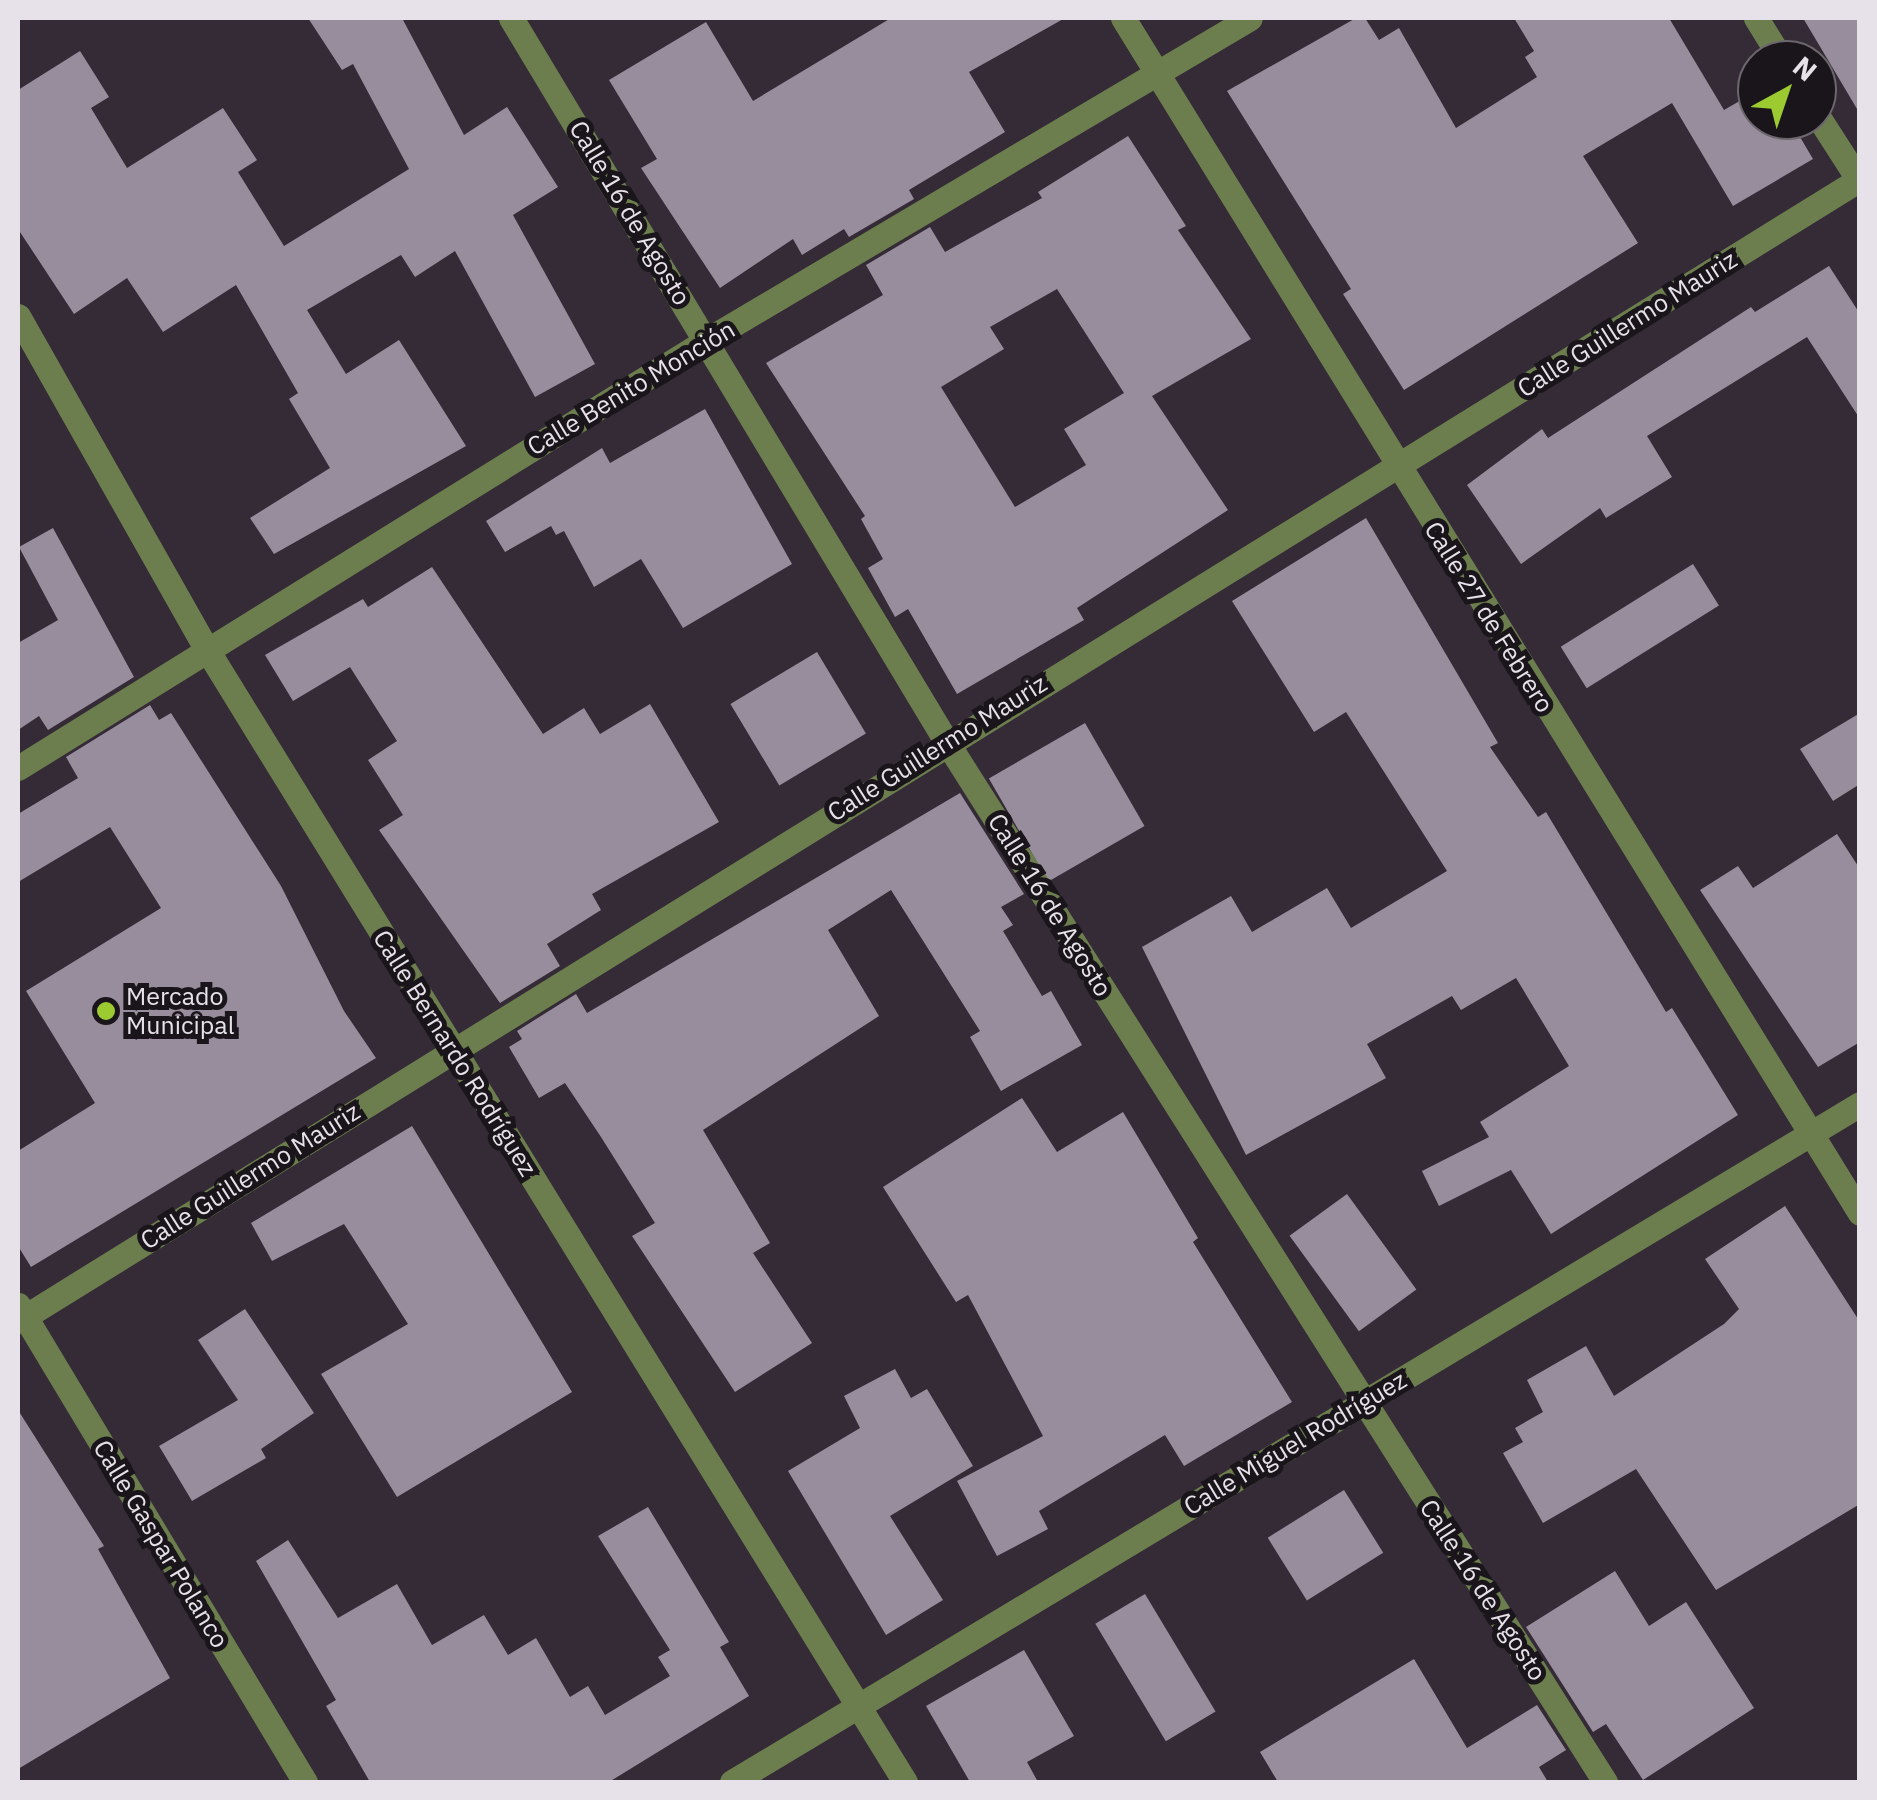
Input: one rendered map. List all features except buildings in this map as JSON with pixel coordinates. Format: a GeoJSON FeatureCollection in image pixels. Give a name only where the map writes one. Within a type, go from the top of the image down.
{"type":"FeatureCollection","features":[{"type":"Feature","properties":{"kind":"street","name":"Calle 16 de Agosto"},"geometry":{"type":"LineString","coordinates":[[511,18],[946,741],[1605,1782]]}},
{"type":"Feature","properties":{"kind":"street","name":"Calle 27 de Febrero"},"geometry":{"type":"LineString","coordinates":[[1123,18],[1396,468],[1860,1213]]}},
{"type":"Feature","properties":{"kind":"street","name":"Calle Benito Monción"},"geometry":{"type":"LineString","coordinates":[[18,768],[707,340],[1250,18]]}},
{"type":"Feature","properties":{"kind":"street"},"geometry":{"type":"LineString","coordinates":[[1756,18],[1770,40]]}},
{"type":"Feature","properties":{"kind":"street"},"geometry":{"type":"LineString","coordinates":[[1833,140],[1859,180]]}},
{"type":"Feature","properties":{"kind":"street","name":"Calle Guillermo Mauriz"},"geometry":{"type":"LineString","coordinates":[[20,1315],[1859,180]]}},
{"type":"Feature","properties":{"kind":"street","name":"Calle Bernardo Rodríguez"},"geometry":{"type":"LineString","coordinates":[[18,316],[206,648],[906,1782]]}},
{"type":"Feature","properties":{"kind":"street","name":"Calle Miguel Rodríguez"},"geometry":{"type":"LineString","coordinates":[[732,1782],[1860,1104]]}},
{"type":"Feature","properties":{"kind":"street","name":"Calle Gaspar Polanco"},"geometry":{"type":"LineString","coordinates":[[20,1315],[305,1782]]}},
{"type":"Feature","properties":{"kind":"place","name":"Mercado Municipal"},"geometry":{"type":"Point","coordinates":[106,1011]}}]}
